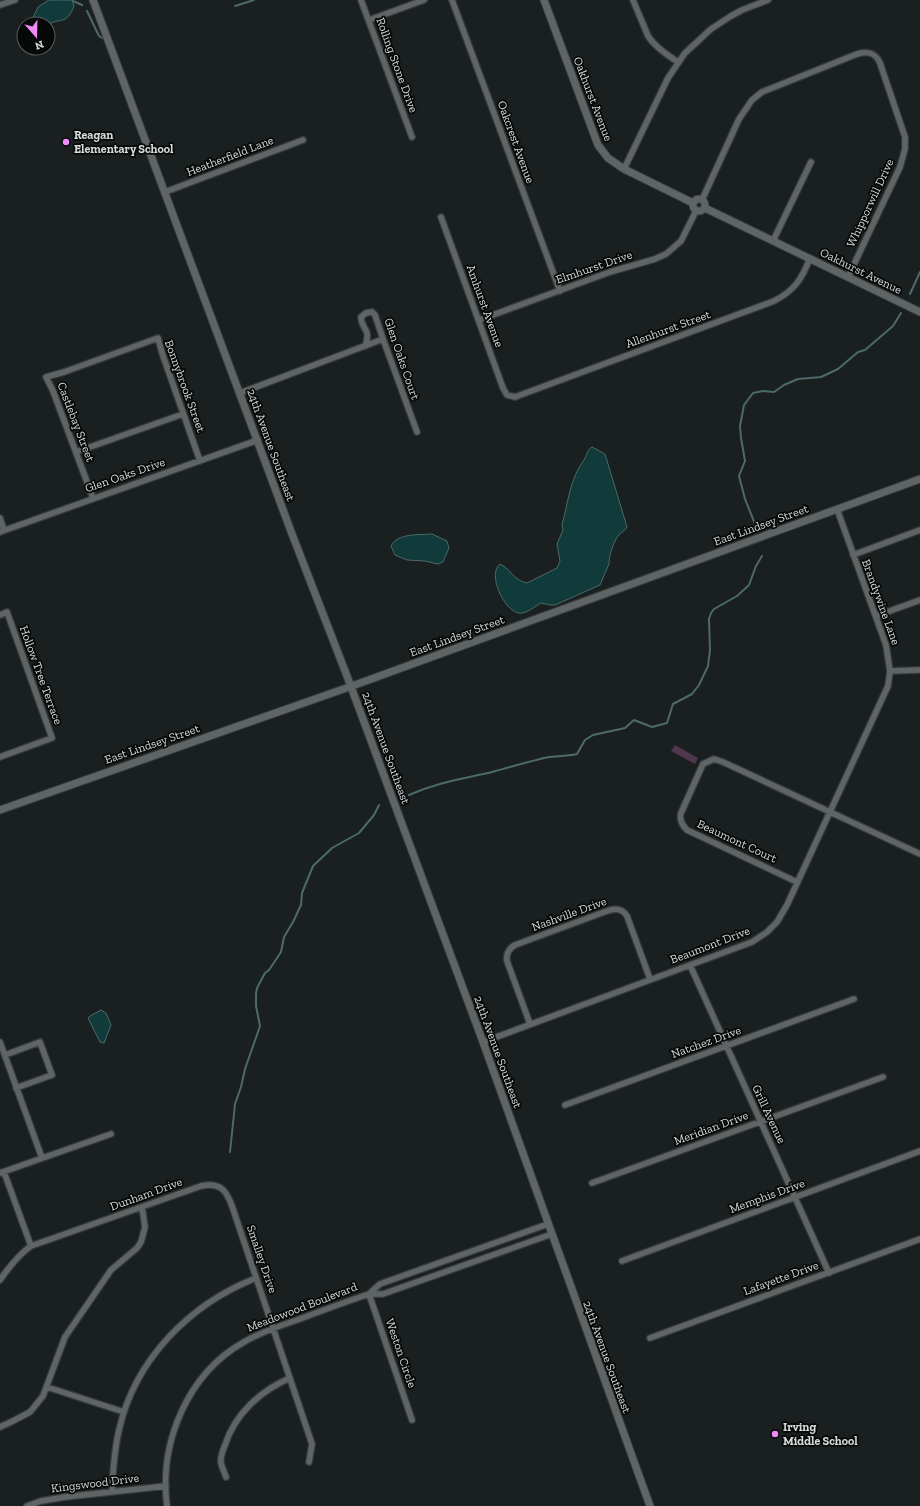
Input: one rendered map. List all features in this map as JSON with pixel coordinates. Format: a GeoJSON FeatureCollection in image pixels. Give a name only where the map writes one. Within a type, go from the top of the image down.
{"type":"FeatureCollection","features":[{"type":"Feature","properties":{"kind":"street"},"geometry":{"type":"LineString","coordinates":[[0,5],[14,0]]}},
{"type":"Feature","properties":{"kind":"street","name":"24th Avenue Southeast"},"geometry":{"type":"LineString","coordinates":[[93,0],[240,393],[352,686],[483,1042],[650,1506]]}},
{"type":"Feature","properties":{"kind":"street","name":"Rolling Stone Drive"},"geometry":{"type":"LineString","coordinates":[[361,0],[412,137]]}},
{"type":"Feature","properties":{"kind":"street"},"geometry":{"type":"LineString","coordinates":[[369,20],[424,0]]}},
{"type":"Feature","properties":{"kind":"street","name":"Oakcrest Avenue"},"geometry":{"type":"LineString","coordinates":[[452,0],[560,291]]}},
{"type":"Feature","properties":{"kind":"street","name":"Oakhurst Avenue"},"geometry":{"type":"LineString","coordinates":[[544,0],[597,141],[608,158],[624,169],[694,203]]}},
{"type":"Feature","properties":{"kind":"street"},"geometry":{"type":"LineString","coordinates":[[633,0],[651,41],[654,45],[678,62]]}},
{"type":"Feature","properties":{"kind":"street"},"geometry":{"type":"LineString","coordinates":[[624,169],[668,78],[678,62],[693,45],[719,23],[742,10],[768,0]]}},
{"type":"Feature","properties":{"kind":"street","name":"Whipporwill Drive"},"geometry":{"type":"LineString","coordinates":[[702,200],[739,119],[746,107],[757,95],[857,54],[867,52],[875,56],[880,62],[904,132],[905,149],[900,167],[848,277]]}},
{"type":"Feature","properties":{"kind":"street","name":"Heatherfield Lane"},"geometry":{"type":"LineString","coordinates":[[165,192],[303,140]]}},
{"type":"Feature","properties":{"kind":"street"},"geometry":{"type":"LineString","coordinates":[[773,241],[811,162]]}},
{"type":"Feature","properties":{"kind":"street"},"geometry":{"type":"LineString","coordinates":[[697,199],[702,200],[705,203],[705,208],[701,211],[696,211],[693,207],[694,203],[697,199]]}},
{"type":"Feature","properties":{"kind":"street","name":"Oakhurst Avenue"},"geometry":{"type":"LineString","coordinates":[[705,208],[918,311]]}},
{"type":"Feature","properties":{"kind":"street","name":"Elmhurst Drive"},"geometry":{"type":"LineString","coordinates":[[479,320],[615,270],[666,254],[681,241],[696,211]]}},
{"type":"Feature","properties":{"kind":"street","name":"Amhurst Avenue"},"geometry":{"type":"LineString","coordinates":[[441,217],[503,388],[507,395],[515,397]]}},
{"type":"Feature","properties":{"kind":"street","name":"Allenhurst Street"},"geometry":{"type":"LineString","coordinates":[[515,397],[774,301],[785,295],[796,285],[806,269],[810,258]]}},
{"type":"Feature","properties":{"kind":"street","name":"Glen Oaks Court"},"geometry":{"type":"LineString","coordinates":[[365,346],[367,332],[361,320],[363,314],[372,312],[375,315],[382,339],[417,432]]}},
{"type":"Feature","properties":{"kind":"street","name":"Bonnybrook Street"},"geometry":{"type":"LineString","coordinates":[[46,377],[158,338],[200,461]]}},
{"type":"Feature","properties":{"kind":"street"},"geometry":{"type":"LineString","coordinates":[[240,393],[382,339]]}},
{"type":"Feature","properties":{"kind":"street","name":"Castlebay Street"},"geometry":{"type":"LineString","coordinates":[[46,377],[53,391],[93,498]]}},
{"type":"Feature","properties":{"kind":"street"},"geometry":{"type":"LineString","coordinates":[[76,452],[183,414]]}},
{"type":"Feature","properties":{"kind":"street","name":"Glen Oaks Drive"},"geometry":{"type":"LineString","coordinates":[[2,531],[258,440]]}},
{"type":"Feature","properties":{"kind":"street","name":"East Lindsey Street"},"geometry":{"type":"LineString","coordinates":[[0,808],[352,686],[920,479]]}},
{"type":"Feature","properties":{"kind":"street","name":"Brandywine Lane"},"geometry":{"type":"LineString","coordinates":[[831,812],[886,692],[890,671],[888,652],[837,509]]}},
{"type":"Feature","properties":{"kind":"street"},"geometry":{"type":"LineString","coordinates":[[0,518],[2,531]]}},
{"type":"Feature","properties":{"kind":"street"},"geometry":{"type":"LineString","coordinates":[[853,555],[920,530]]}},
{"type":"Feature","properties":{"kind":"street"},"geometry":{"type":"LineString","coordinates":[[876,616],[920,600]]}},
{"type":"Feature","properties":{"kind":"street","name":"Hollow Tree Terrace"},"geometry":{"type":"LineString","coordinates":[[0,615],[7,612],[52,738],[0,757]]}},
{"type":"Feature","properties":{"kind":"street"},"geometry":{"type":"LineString","coordinates":[[890,671],[920,670]]}},
{"type":"Feature","properties":{"kind":"street","name":"Beaumont Court"},"geometry":{"type":"LineString","coordinates":[[797,882],[687,830],[684,827],[680,817],[681,813],[703,764],[710,760],[718,760],[831,812]]}},
{"type":"Feature","properties":{"kind":"street"},"geometry":{"type":"LineString","coordinates":[[831,812],[920,854]]}},
{"type":"Feature","properties":{"kind":"street","name":"Beaumont Drive"},"geometry":{"type":"LineString","coordinates":[[483,1042],[752,942],[767,932],[781,916],[831,812]]}},
{"type":"Feature","properties":{"kind":"street","name":"Nashville Drive"},"geometry":{"type":"LineString","coordinates":[[530,1024],[507,961],[507,953],[515,945],[611,909],[619,909],[625,912],[650,979]]}},
{"type":"Feature","properties":{"kind":"street","name":"Grill Avenue"},"geometry":{"type":"LineString","coordinates":[[690,965],[829,1273]]}},
{"type":"Feature","properties":{"kind":"street","name":"Natchez Drive"},"geometry":{"type":"LineString","coordinates":[[565,1105],[854,999]]}},
{"type":"Feature","properties":{"kind":"street"},"geometry":{"type":"LineString","coordinates":[[0,1042],[42,1158]]}},
{"type":"Feature","properties":{"kind":"street"},"geometry":{"type":"LineString","coordinates":[[5,1055],[40,1042],[52,1075],[16,1088]]}},
{"type":"Feature","properties":{"kind":"street","name":"Meridian Drive"},"geometry":{"type":"LineString","coordinates":[[592,1183],[883,1077]]}},
{"type":"Feature","properties":{"kind":"street"},"geometry":{"type":"LineString","coordinates":[[0,1280],[12,1263],[24,1250],[31,1246],[2,1173],[111,1134]]}},
{"type":"Feature","properties":{"kind":"street","name":"Memphis Drive"},"geometry":{"type":"LineString","coordinates":[[622,1261],[920,1151]]}},
{"type":"Feature","properties":{"kind":"street","name":"Dunham Drive"},"geometry":{"type":"LineString","coordinates":[[31,1246],[201,1186],[215,1185]]}},
{"type":"Feature","properties":{"kind":"street","name":"Smalley Drive"},"geometry":{"type":"LineString","coordinates":[[215,1185],[225,1192],[229,1198],[274,1328],[312,1444],[309,1462]]}},
{"type":"Feature","properties":{"kind":"street"},"geometry":{"type":"LineString","coordinates":[[0,1427],[30,1412],[40,1400],[47,1386],[58,1352],[65,1337],[111,1270],[137,1248],[141,1242],[145,1227],[142,1207]]}},
{"type":"Feature","properties":{"kind":"street","name":"Meadowood Boulevard"},"geometry":{"type":"LineString","coordinates":[[369,1294],[380,1284],[548,1224]]}},
{"type":"Feature","properties":{"kind":"street","name":"Meadowood Boulevard"},"geometry":{"type":"LineString","coordinates":[[168,1506],[166,1486],[167,1455],[174,1429],[184,1407],[201,1379],[216,1363],[236,1347],[251,1338],[274,1328],[369,1294],[383,1294],[552,1234]]}},
{"type":"Feature","properties":{"kind":"street","name":"Lafayette Drive"},"geometry":{"type":"LineString","coordinates":[[650,1338],[920,1239]]}},
{"type":"Feature","properties":{"kind":"street"},"geometry":{"type":"LineString","coordinates":[[112,1491],[115,1450],[124,1412],[142,1373],[160,1346],[170,1335],[206,1303],[233,1288],[256,1278]]}},
{"type":"Feature","properties":{"kind":"street","name":"Weston Circle"},"geometry":{"type":"LineString","coordinates":[[369,1294],[412,1420]]}},
{"type":"Feature","properties":{"kind":"street"},"geometry":{"type":"LineString","coordinates":[[226,1477],[221,1462],[222,1452],[232,1428],[246,1408],[259,1396],[270,1388],[290,1378]]}},
{"type":"Feature","properties":{"kind":"street"},"geometry":{"type":"LineString","coordinates":[[47,1386],[124,1412]]}},
{"type":"Feature","properties":{"kind":"street","name":"Kingswood Drive"},"geometry":{"type":"LineString","coordinates":[[27,1506],[50,1499],[166,1486]]}},
{"type":"Feature","properties":{"kind":"shaded area"},"geometry":{"type":"Polygon","coordinates":[[[675,745],[698,758],[695,764],[671,751],[675,745]]]}},
{"type":"Feature","properties":{"kind":"water"},"geometry":{"type":"Polygon","coordinates":[[[49,0],[72,0],[74,6],[66,19],[56,22],[56,16],[34,16],[38,7],[49,0]]]}},
{"type":"Feature","properties":{"kind":"water"},"geometry":{"type":"Polygon","coordinates":[[[592,447],[605,454],[627,527],[614,542],[609,564],[600,585],[555,605],[541,603],[531,610],[522,613],[513,611],[499,592],[495,576],[496,569],[500,564],[519,580],[527,583],[557,568],[560,561],[557,544],[563,530],[562,525],[572,483],[579,467],[592,447]]]}},
{"type":"Feature","properties":{"kind":"water"},"geometry":{"type":"Polygon","coordinates":[[[432,534],[447,541],[449,548],[443,562],[438,564],[425,561],[407,560],[395,555],[391,546],[398,539],[403,537],[432,534]]]}},
{"type":"Feature","properties":{"kind":"water"},"geometry":{"type":"Polygon","coordinates":[[[101,1010],[106,1013],[111,1025],[104,1043],[100,1042],[88,1018],[101,1010]]]}},
{"type":"Feature","properties":{"kind":"waterway"},"geometry":{"type":"LineString","coordinates":[[235,6],[254,0]]}},
{"type":"Feature","properties":{"kind":"waterway"},"geometry":{"type":"LineString","coordinates":[[73,1],[82,5]]}},
{"type":"Feature","properties":{"kind":"waterway"},"geometry":{"type":"LineString","coordinates":[[87,11],[99,36],[102,38]]}},
{"type":"Feature","properties":{"kind":"waterway"},"geometry":{"type":"LineString","coordinates":[[910,294],[920,272]]}},
{"type":"Feature","properties":{"kind":"waterway"},"geometry":{"type":"LineString","coordinates":[[755,524],[745,499],[739,476],[745,461],[740,426],[744,405],[753,393],[763,391],[774,392],[784,385],[798,379],[821,377],[838,369],[858,352],[865,350],[893,326],[901,313]]}},
{"type":"Feature","properties":{"kind":"waterway"},"geometry":{"type":"LineString","coordinates":[[409,795],[440,784],[549,757],[577,754],[585,740],[593,735],[625,728],[634,720],[652,727],[667,723],[673,704],[692,694],[699,685],[708,666],[710,650],[709,619],[711,613],[714,609],[737,596],[749,585],[756,566],[762,556]]}},
{"type":"Feature","properties":{"kind":"waterway"},"geometry":{"type":"LineString","coordinates":[[230,1152],[235,1104],[260,1026],[256,1006],[257,988],[265,973],[269,970],[281,952],[284,937],[301,905],[302,893],[313,866],[332,848],[359,833],[374,815],[379,805]]}},
{"type":"Feature","properties":{"kind":"place","name":"Reagan Elementary School"},"geometry":{"type":"Point","coordinates":[66,142]}},
{"type":"Feature","properties":{"kind":"place","name":"Irving Middle School"},"geometry":{"type":"Point","coordinates":[775,1434]}}]}
